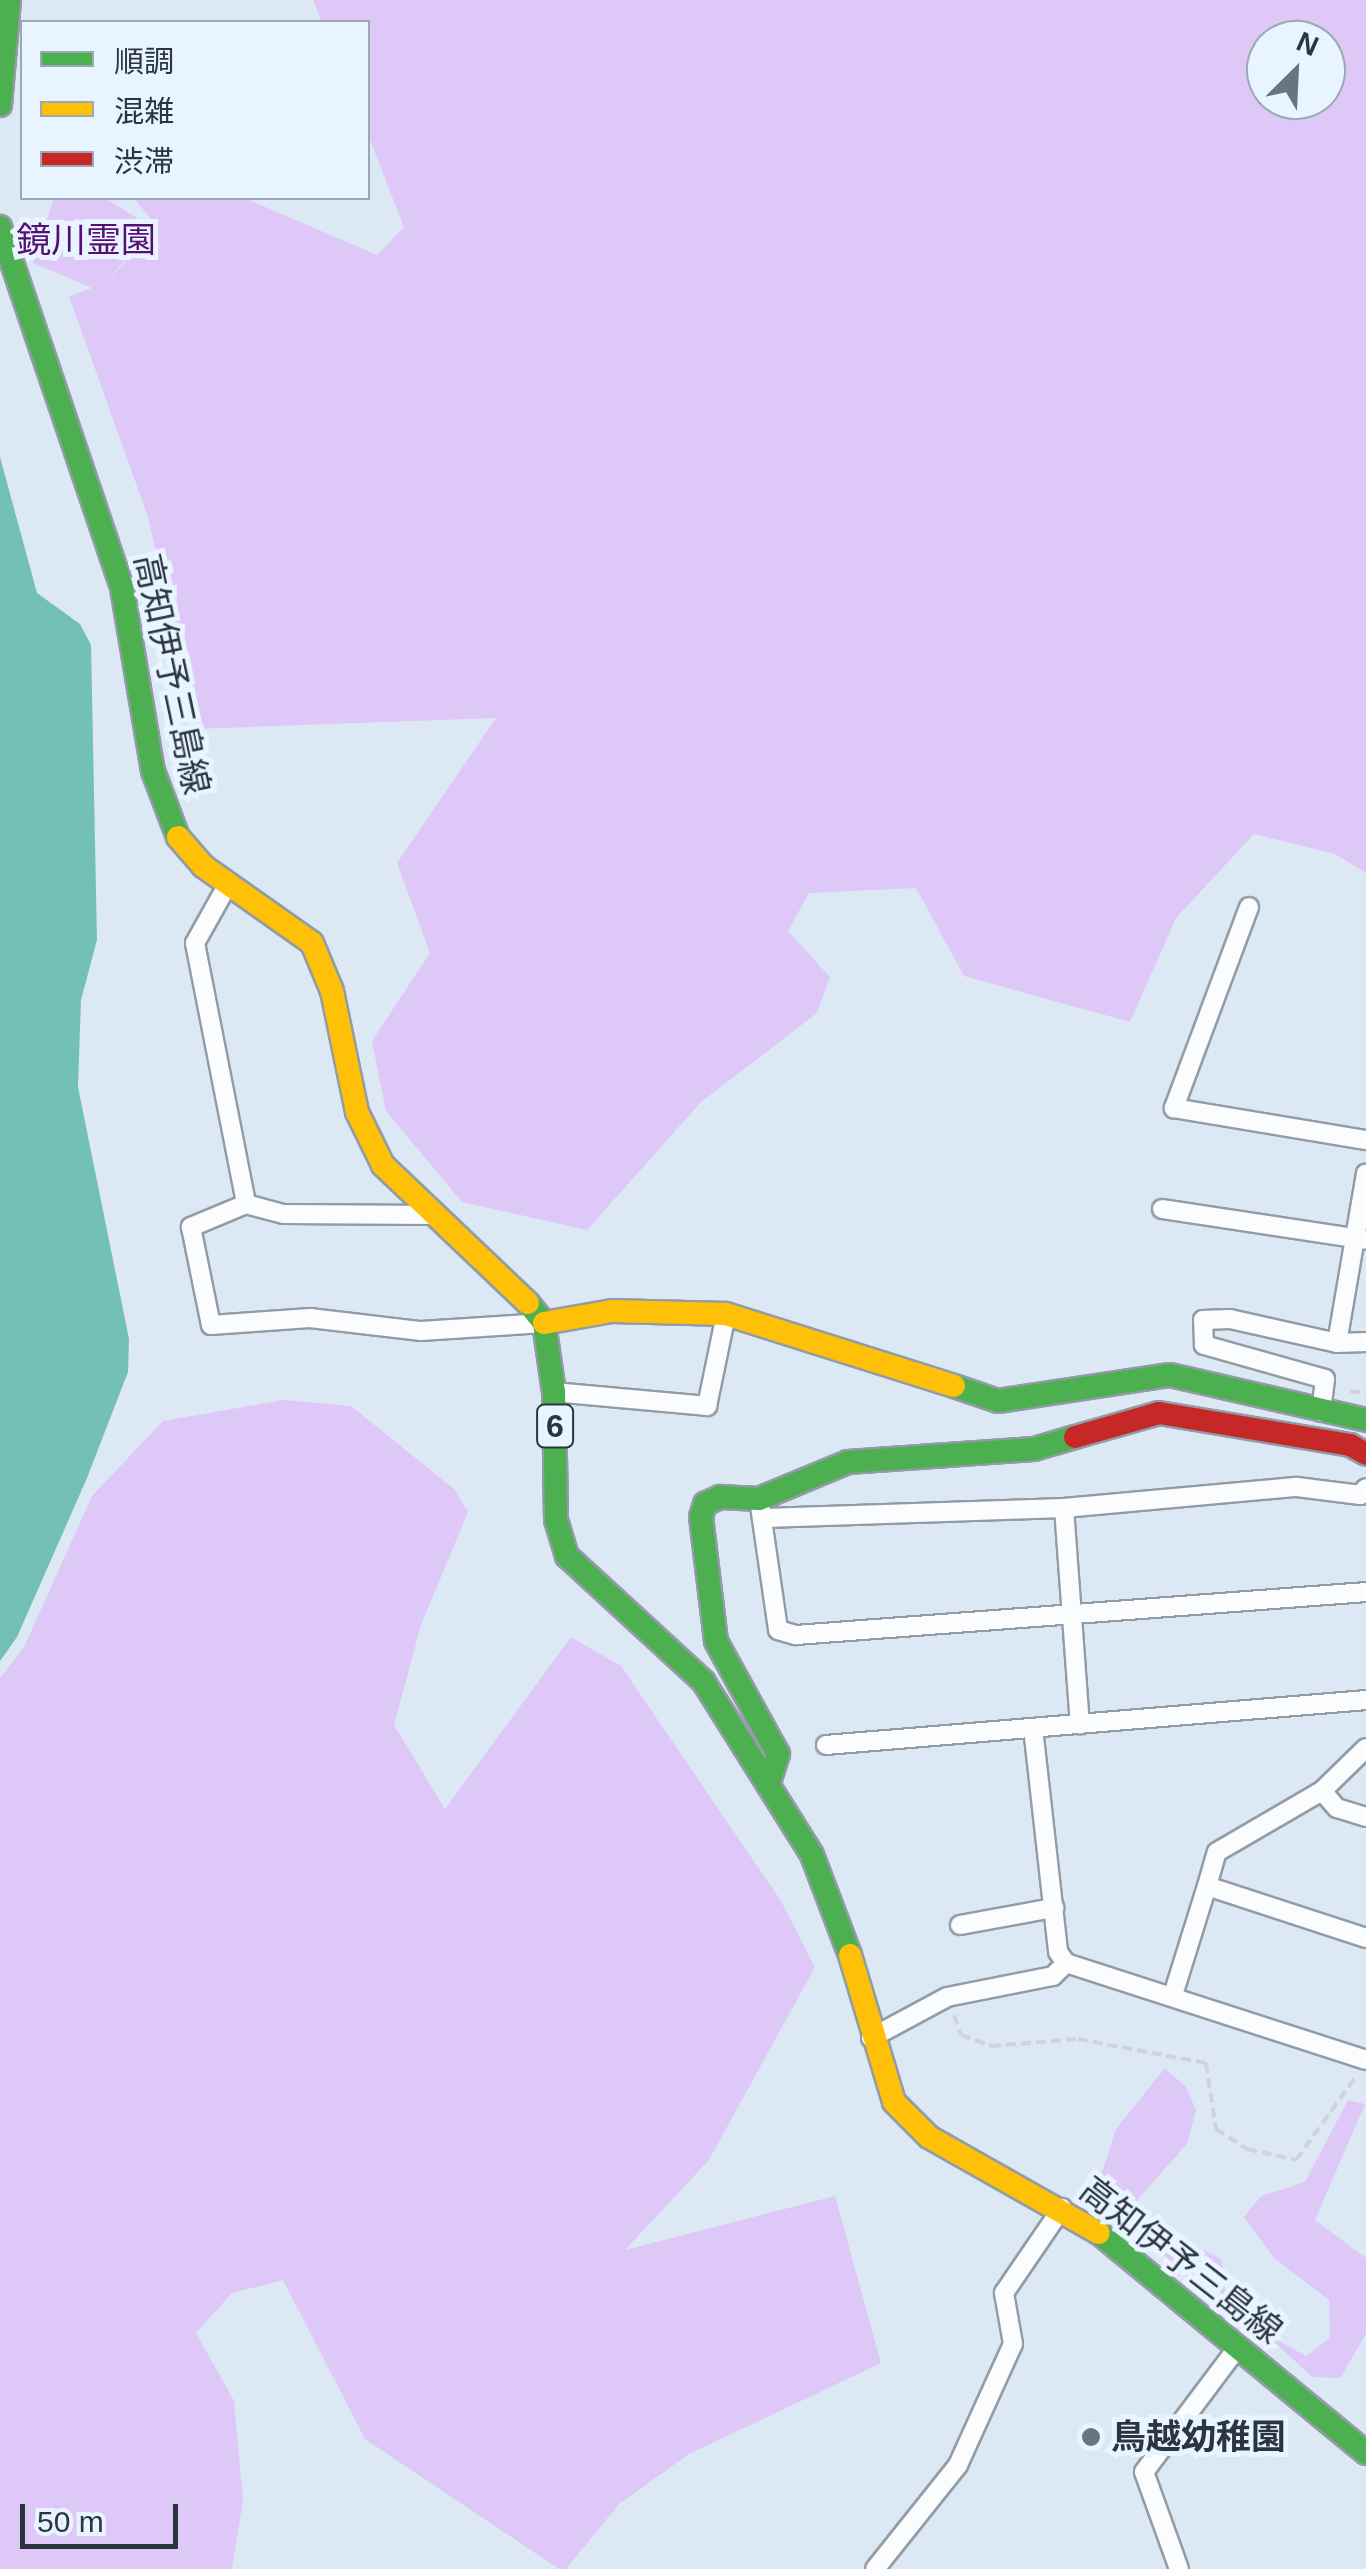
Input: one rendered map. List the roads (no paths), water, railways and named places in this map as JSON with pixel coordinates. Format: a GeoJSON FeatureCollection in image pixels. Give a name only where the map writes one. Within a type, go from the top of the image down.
{"type":"FeatureCollection","features":[{"type":"Feature","properties":{"kind":"main road"},"geometry":{"type":"LineString","coordinates":[[0,105],[9,0]]}},
{"type":"Feature","properties":{"kind":"main road","name":"高知伊予三島線"},"geometry":{"type":"LineString","coordinates":[[0,227],[122,588],[164,811],[186,848],[228,884],[312,944],[332,991],[346,1076],[366,1136],[383,1166],[507,1278],[544,1323],[554,1392],[556,1520],[567,1556],[704,1681],[768,1785],[830,1890],[883,2079],[909,2120],[1062,2208],[1366,2453]]}},
{"type":"Feature","properties":{"kind":"main road"},"geometry":{"type":"LineString","coordinates":[[544,1323],[612,1310],[726,1314],[794,1330],[998,1401],[1170,1374],[1366,1420]]}},
{"type":"Feature","properties":{"kind":"main road"},"geometry":{"type":"LineString","coordinates":[[768,1785],[778,1754],[716,1641],[701,1517],[705,1504],[720,1497],[762,1509],[848,1462],[1034,1449],[1159,1413],[1350,1444],[1366,1454]]}},
{"type":"Feature","properties":{"kind":"street"},"geometry":{"type":"LineString","coordinates":[[228,884],[196,944],[246,1204]]}},
{"type":"Feature","properties":{"kind":"street"},"geometry":{"type":"LineString","coordinates":[[1250,907],[1174,1108],[1366,1140]]}},
{"type":"Feature","properties":{"kind":"street"},"geometry":{"type":"LineString","coordinates":[[1338,1342],[1361,1239],[1366,1173]]}},
{"type":"Feature","properties":{"kind":"street"},"geometry":{"type":"LineString","coordinates":[[434,1215],[284,1214],[246,1204],[191,1227],[211,1324],[310,1318],[421,1331],[544,1323]]}},
{"type":"Feature","properties":{"kind":"street"},"geometry":{"type":"LineString","coordinates":[[1162,1209],[1361,1239]]}},
{"type":"Feature","properties":{"kind":"street"},"geometry":{"type":"LineString","coordinates":[[554,1392],[707,1406],[726,1314]]}},
{"type":"Feature","properties":{"kind":"street"},"geometry":{"type":"LineString","coordinates":[[1321,1412],[1325,1379],[1204,1345],[1200,1328],[1210,1317],[1230,1318],[1338,1342],[1366,1342]]}},
{"type":"Feature","properties":{"kind":"street"},"geometry":{"type":"LineString","coordinates":[[1366,1488],[1360,1496],[1297,1487],[1064,1508],[762,1509],[778,1630],[796,1635],[1366,1592]]}},
{"type":"Feature","properties":{"kind":"street"},"geometry":{"type":"LineString","coordinates":[[1064,1508],[1080,1724]]}},
{"type":"Feature","properties":{"kind":"street"},"geometry":{"type":"LineString","coordinates":[[826,1745],[1366,1700]]}},
{"type":"Feature","properties":{"kind":"street"},"geometry":{"type":"LineString","coordinates":[[1033,1728],[1058,1952],[1066,1962],[1366,2060]]}},
{"type":"Feature","properties":{"kind":"street"},"geometry":{"type":"LineString","coordinates":[[1173,1995],[1217,1852],[1234,1838],[1322,1792],[1366,1748]]}},
{"type":"Feature","properties":{"kind":"street"},"geometry":{"type":"LineString","coordinates":[[1322,1792],[1337,1808],[1366,1817]]}},
{"type":"Feature","properties":{"kind":"street"},"geometry":{"type":"LineString","coordinates":[[1208,1886],[1366,1938]]}},
{"type":"Feature","properties":{"kind":"street"},"geometry":{"type":"LineString","coordinates":[[960,1924],[1054,1908]]}},
{"type":"Feature","properties":{"kind":"street"},"geometry":{"type":"LineString","coordinates":[[871,2038],[947,1997],[1053,1976],[1066,1962]]}},
{"type":"Feature","properties":{"kind":"street"},"geometry":{"type":"LineString","coordinates":[[875,2569],[958,2465],[1013,2344],[1004,2293],[1062,2208]]}},
{"type":"Feature","properties":{"kind":"street"},"geometry":{"type":"LineString","coordinates":[[1178,2569],[1144,2472],[1237,2348]]}},
{"type":"Feature","properties":{"kind":"place","name":"鳥越幼稚園"},"geometry":{"type":"Point","coordinates":[1091,2437]}},
{"type":"Feature","properties":{"kind":"park label","name":"鏡川霊園"},"geometry":{"type":"Point","coordinates":[86,240]}}]}
